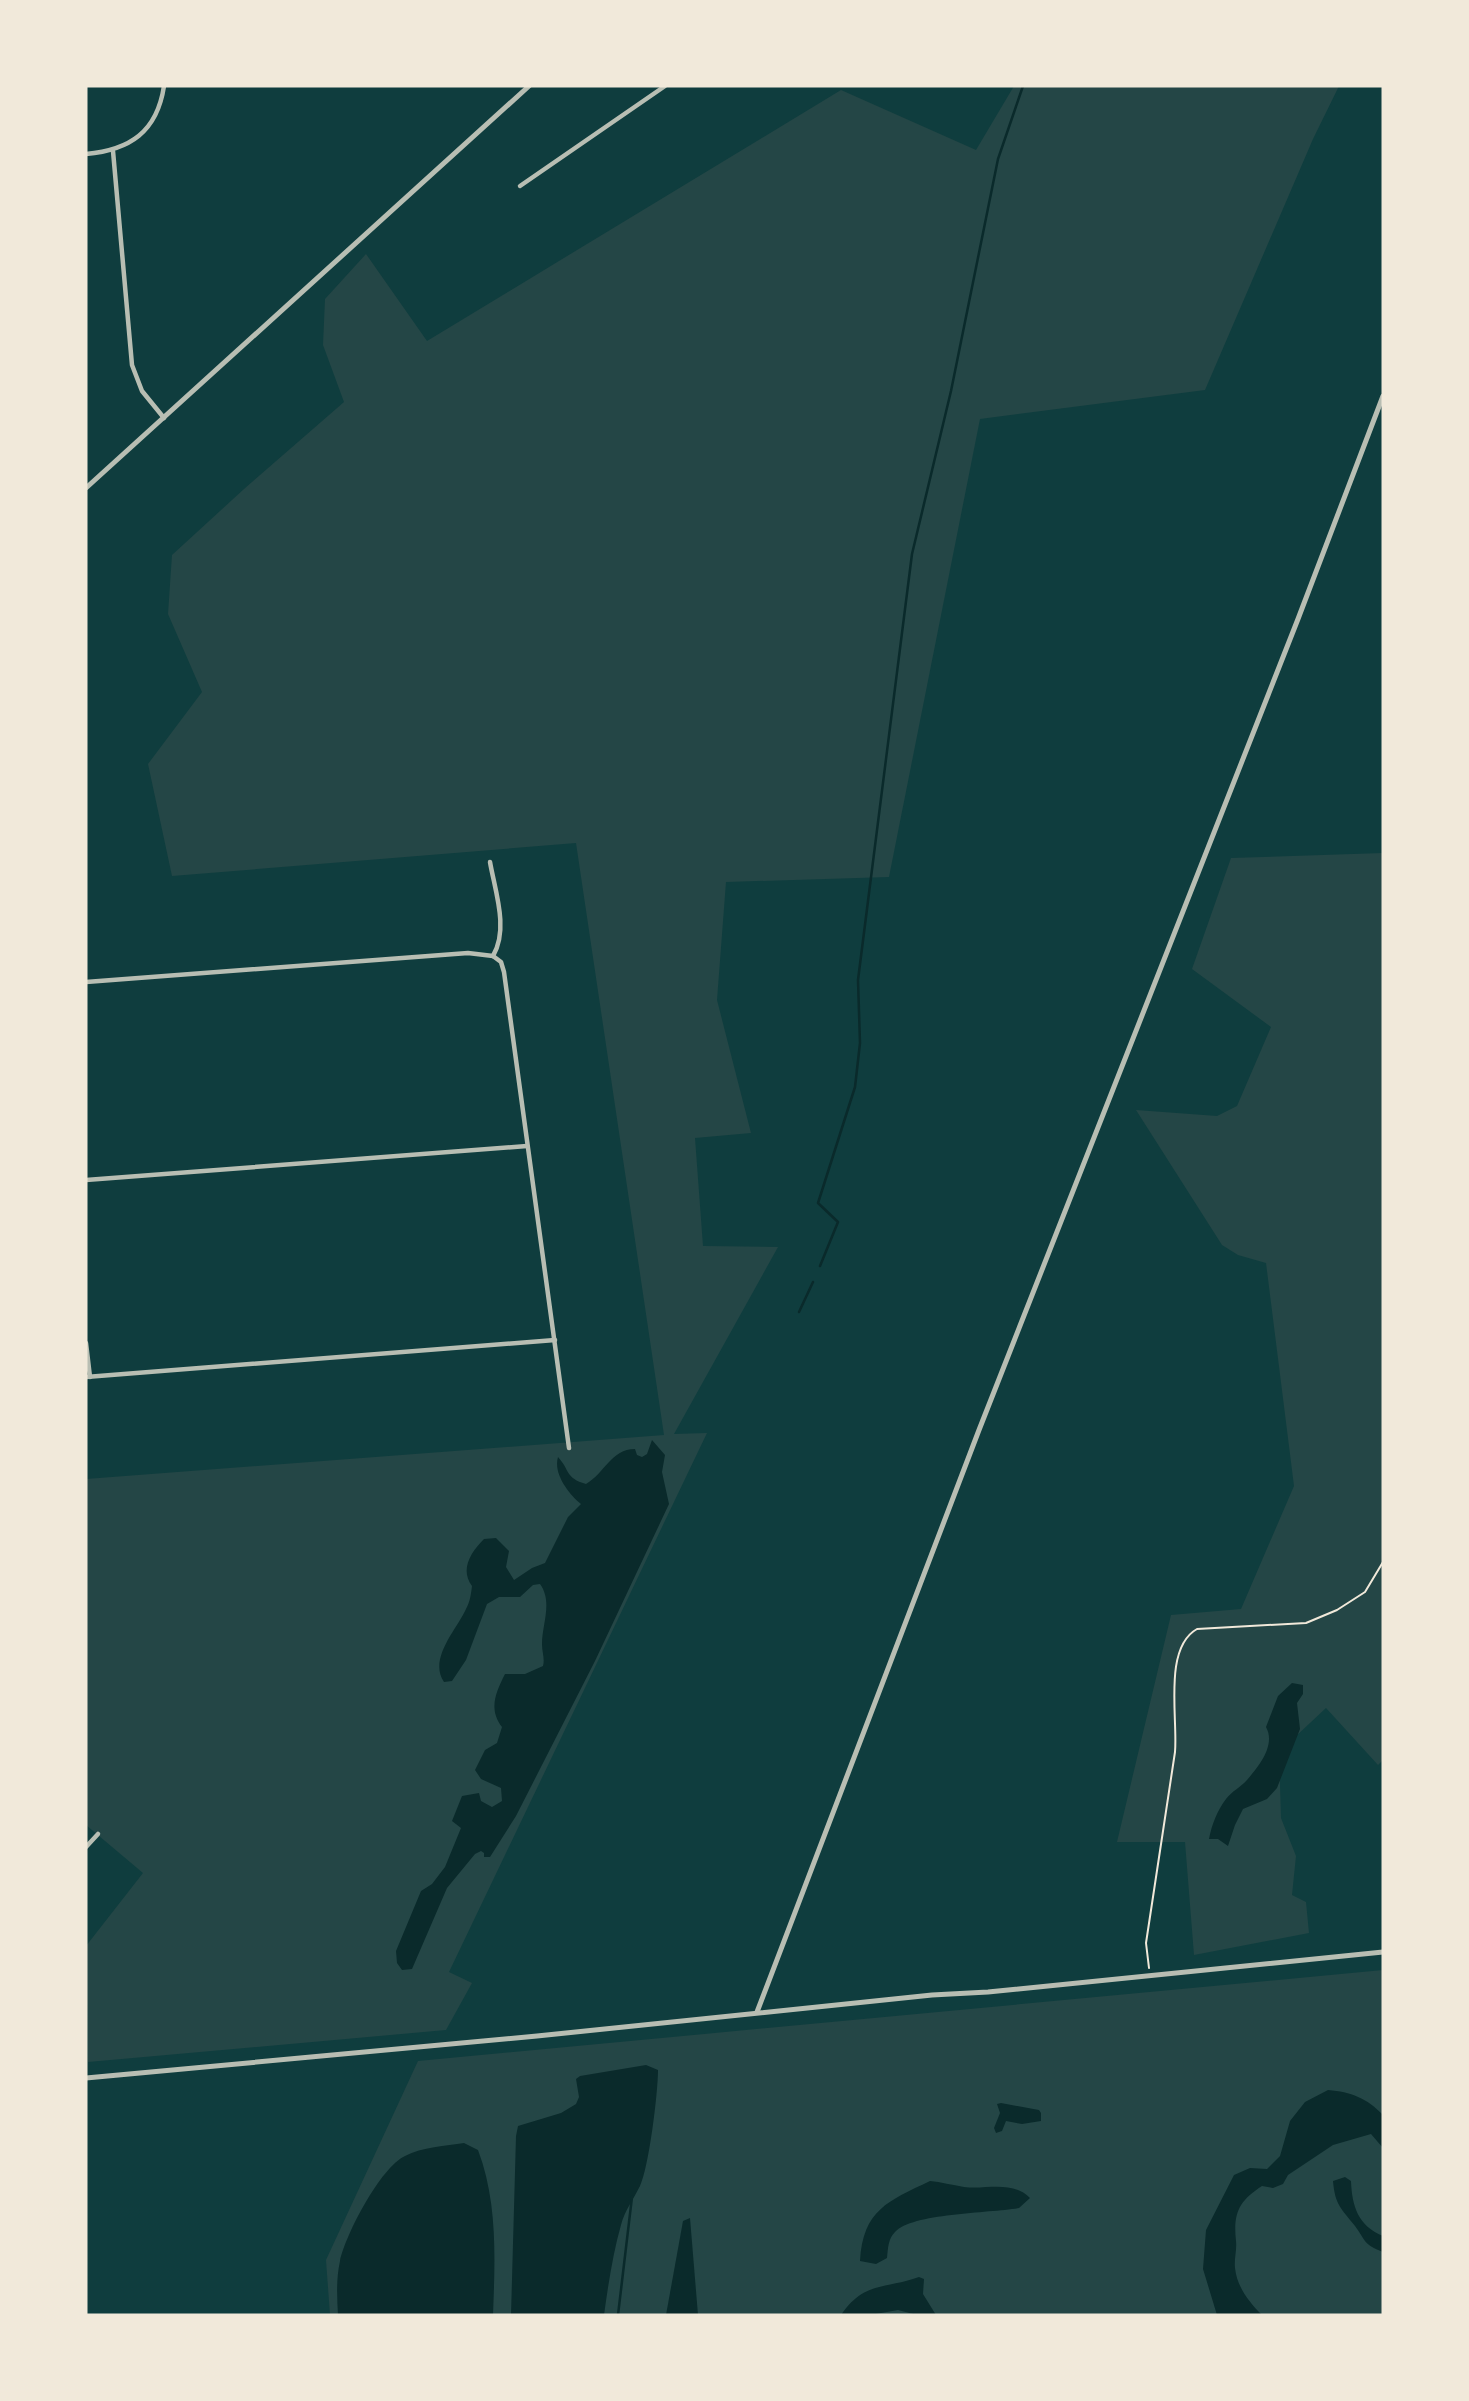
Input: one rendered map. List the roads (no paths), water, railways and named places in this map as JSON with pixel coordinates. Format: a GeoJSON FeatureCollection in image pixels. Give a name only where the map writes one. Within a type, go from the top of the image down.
{"type":"FeatureCollection","features":[{"type":"Feature","properties":{"kind":"street"},"geometry":{"type":"LineString","coordinates":[[86,155],[113,151],[146,130],[158,109],[164,86]]}},
{"type":"Feature","properties":{"kind":"street"},"geometry":{"type":"LineString","coordinates":[[86,488],[529,86]]}},
{"type":"Feature","properties":{"kind":"street"},"geometry":{"type":"LineString","coordinates":[[520,186],[665,86]]}},
{"type":"Feature","properties":{"kind":"street"},"geometry":{"type":"LineString","coordinates":[[113,151],[132,365],[142,391],[163,418]]}},
{"type":"Feature","properties":{"kind":"street"},"geometry":{"type":"LineString","coordinates":[[757,2012],[983,1418],[1298,619],[1383,396]]}},
{"type":"Feature","properties":{"kind":"street"},"geometry":{"type":"LineString","coordinates":[[490,862],[501,925],[499,946],[494,956]]}},
{"type":"Feature","properties":{"kind":"street"},"geometry":{"type":"LineString","coordinates":[[86,982],[468,953],[494,956],[501,962],[505,972],[569,1448]]}},
{"type":"Feature","properties":{"kind":"street"},"geometry":{"type":"LineString","coordinates":[[86,1180],[527,1146]]}},
{"type":"Feature","properties":{"kind":"street"},"geometry":{"type":"LineString","coordinates":[[86,1343],[88,1377],[555,1340]]}},
{"type":"Feature","properties":{"kind":"street"},"geometry":{"type":"LineString","coordinates":[[86,1847],[98,1834]]}},
{"type":"Feature","properties":{"kind":"street"},"geometry":{"type":"LineString","coordinates":[[86,2078],[1383,1952]]}},
{"type":"Feature","properties":{"kind":"waterway"},"geometry":{"type":"LineString","coordinates":[[820,1266],[838,1222],[818,1203],[855,1087],[860,1043],[858,980],[912,554],[951,391],[998,159],[1023,86]]}},
{"type":"Feature","properties":{"kind":"waterway"},"geometry":{"type":"LineString","coordinates":[[799,1312],[813,1282]]}},
{"type":"Feature","properties":{"kind":"waterway"},"geometry":{"type":"LineString","coordinates":[[618,2315],[632,2197]]}}]}
